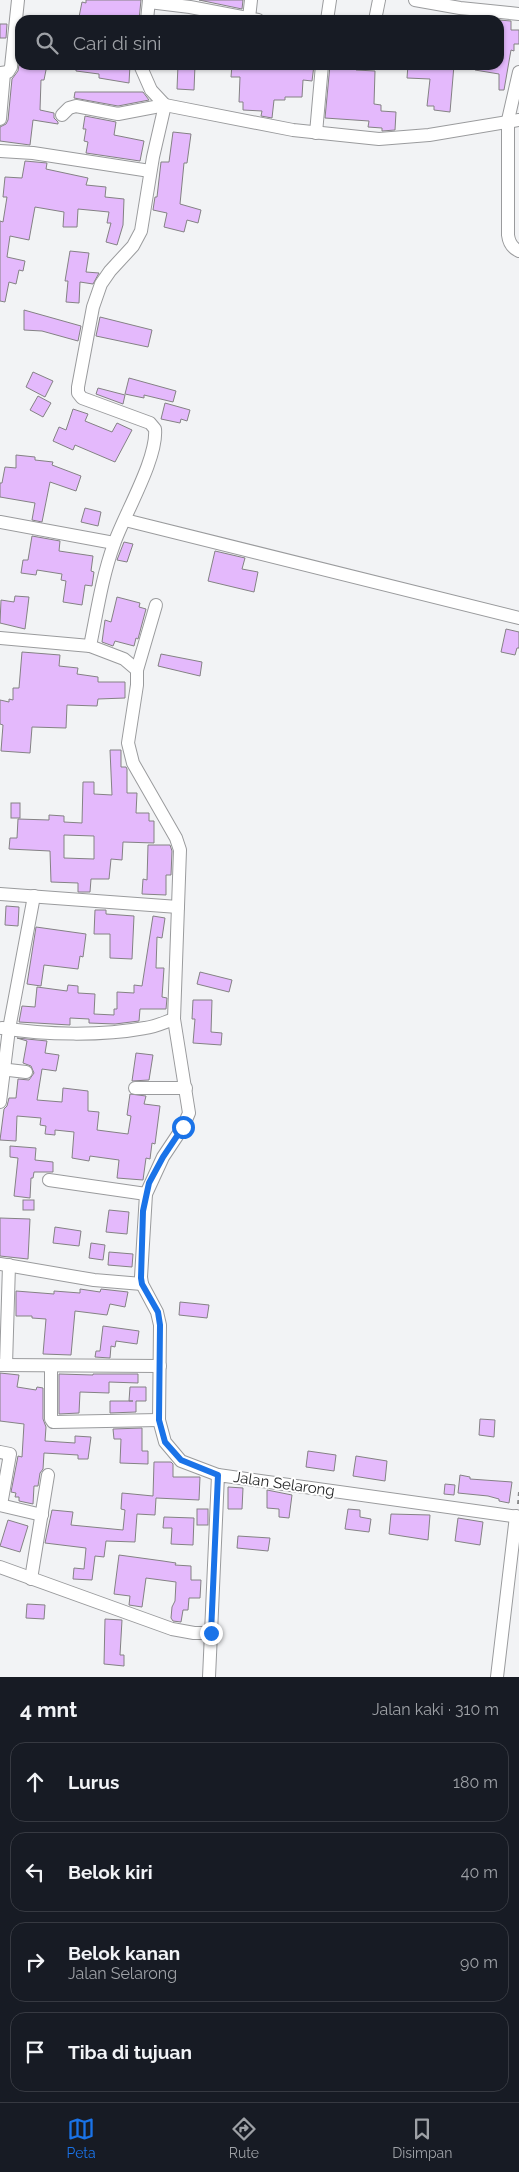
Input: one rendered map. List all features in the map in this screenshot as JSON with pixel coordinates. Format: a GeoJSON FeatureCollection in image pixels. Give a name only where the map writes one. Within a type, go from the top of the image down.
{"type":"FeatureCollection","features":[{"type":"Feature","properties":{"kind":"street"},"geometry":{"type":"LineString","coordinates":[[18,0],[18,15]]}},
{"type":"Feature","properties":{"kind":"street"},"geometry":{"type":"LineString","coordinates":[[251,0],[253,15]]}},
{"type":"Feature","properties":{"kind":"street"},"geometry":{"type":"LineString","coordinates":[[328,15],[330,0]]}},
{"type":"Feature","properties":{"kind":"street"},"geometry":{"type":"LineString","coordinates":[[376,15],[379,0]]}},
{"type":"Feature","properties":{"kind":"street"},"geometry":{"type":"LineString","coordinates":[[415,0],[519,14]]}},
{"type":"Feature","properties":{"kind":"street"},"geometry":{"type":"LineString","coordinates":[[148,15],[149,1],[230,15]]}},
{"type":"Feature","properties":{"kind":"street"},"geometry":{"type":"LineString","coordinates":[[0,119],[2,73],[8,72],[12,67],[15,48]]}},
{"type":"Feature","properties":{"kind":"street"},"geometry":{"type":"LineString","coordinates":[[142,70],[151,90],[165,106]]}},
{"type":"Feature","properties":{"kind":"street"},"geometry":{"type":"LineString","coordinates":[[316,133],[322,70]]}},
{"type":"Feature","properties":{"kind":"street"},"geometry":{"type":"LineString","coordinates":[[519,72],[513,120],[508,235],[509,242],[514,248],[519,250]]}},
{"type":"Feature","properties":{"kind":"street"},"geometry":{"type":"LineString","coordinates":[[62,115],[76,106],[118,114],[165,106],[316,133],[378,139],[401,138],[513,120]]}},
{"type":"Feature","properties":{"kind":"street"},"geometry":{"type":"LineString","coordinates":[[90,646],[114,543],[147,466],[155,440],[156,429],[150,423],[82,398],[78,393],[78,387],[93,307],[101,284],[133,246],[141,231],[150,171],[165,106]]}},
{"type":"Feature","properties":{"kind":"street"},"geometry":{"type":"LineString","coordinates":[[0,150],[33,153],[150,171]]}},
{"type":"Feature","properties":{"kind":"street"},"geometry":{"type":"LineString","coordinates":[[125,520],[519,618]]}},
{"type":"Feature","properties":{"kind":"street"},"geometry":{"type":"LineString","coordinates":[[0,522],[114,543]]}},
{"type":"Feature","properties":{"kind":"street"},"geometry":{"type":"LineString","coordinates":[[156,605],[137,670],[137,685],[128,743],[133,763],[178,844],[181,869],[174,1018],[189,1113],[187,1121],[163,1157],[146,1194],[140,1269],[142,1284],[158,1312],[160,1325],[159,1420],[165,1442],[181,1460],[218,1475]]}},
{"type":"Feature","properties":{"kind":"street"},"geometry":{"type":"LineString","coordinates":[[0,638],[90,646],[124,659],[137,670]]}},
{"type":"Feature","properties":{"kind":"street"},"geometry":{"type":"LineString","coordinates":[[0,894],[178,907]]}},
{"type":"Feature","properties":{"kind":"street"},"geometry":{"type":"LineString","coordinates":[[0,1102],[4,1029],[34,896]]}},
{"type":"Feature","properties":{"kind":"street"},"geometry":{"type":"LineString","coordinates":[[4,1029],[78,1033],[119,1032],[147,1028],[174,1018]]}},
{"type":"Feature","properties":{"kind":"street"},"geometry":{"type":"LineString","coordinates":[[2,1069],[26,1072]]}},
{"type":"Feature","properties":{"kind":"street"},"geometry":{"type":"LineString","coordinates":[[134,1088],[186,1088]]}},
{"type":"Feature","properties":{"kind":"street"},"geometry":{"type":"LineString","coordinates":[[49,1180],[146,1194]]}},
{"type":"Feature","properties":{"kind":"street"},"geometry":{"type":"LineString","coordinates":[[142,1284],[94,1280],[4,1265],[3,1365],[160,1366]]}},
{"type":"Feature","properties":{"kind":"street"},"geometry":{"type":"LineString","coordinates":[[51,1366],[52,1422],[159,1420]]}},
{"type":"Feature","properties":{"kind":"street"},"geometry":{"type":"LineString","coordinates":[[0,1452],[10,1454],[1,1505],[42,1515]]}},
{"type":"Feature","properties":{"kind":"street"},"geometry":{"type":"LineString","coordinates":[[31,1579],[48,1475]]}},
{"type":"Feature","properties":{"kind":"street","name":"Jalan Selarong"},"geometry":{"type":"LineString","coordinates":[[209,1677],[218,1475],[518,1517]]}},
{"type":"Feature","properties":{"kind":"street"},"geometry":{"type":"LineString","coordinates":[[497,1677],[518,1517]]}},
{"type":"Feature","properties":{"kind":"street"},"geometry":{"type":"LineString","coordinates":[[0,1568],[172,1629],[194,1633],[211,1633]]}},
{"type":"Feature","properties":{"kind":"building"},"geometry":{"type":"Polygon","coordinates":[[[86,0],[141,0],[140,15],[79,15],[82,2],[86,3],[86,0]]]}},
{"type":"Feature","properties":{"kind":"building"},"geometry":{"type":"Polygon","coordinates":[[[199,0],[243,0],[242,9],[199,0]]]}},
{"type":"Feature","properties":{"kind":"building"},"geometry":{"type":"Polygon","coordinates":[[[504,20],[511,21],[511,30],[519,30],[519,44],[514,44],[514,51],[511,50],[504,90],[499,90],[499,74],[475,70],[504,70],[504,20]]]}},
{"type":"Feature","properties":{"kind":"building"},"geometry":{"type":"Polygon","coordinates":[[[0,24],[7,24],[6,38],[0,38],[0,24]]]}},
{"type":"Feature","properties":{"kind":"building"},"geometry":{"type":"Polygon","coordinates":[[[46,70],[44,80],[41,80],[40,110],[54,113],[54,118],[58,122],[58,124],[33,120],[30,145],[0,141],[0,127],[6,124],[8,120],[12,79],[18,71],[46,70]]]}},
{"type":"Feature","properties":{"kind":"building"},"geometry":{"type":"Polygon","coordinates":[[[130,70],[129,83],[99,78],[99,74],[76,71],[130,70]]]}},
{"type":"Feature","properties":{"kind":"building"},"geometry":{"type":"Polygon","coordinates":[[[178,70],[195,70],[194,90],[177,89],[178,70]]]}},
{"type":"Feature","properties":{"kind":"building"},"geometry":{"type":"Polygon","coordinates":[[[232,70],[313,70],[312,81],[303,80],[302,97],[285,97],[285,100],[274,100],[272,118],[261,116],[262,111],[243,110],[243,102],[239,102],[240,77],[231,77],[232,70]]]}},
{"type":"Feature","properties":{"kind":"building"},"geometry":{"type":"Polygon","coordinates":[[[330,70],[375,71],[374,104],[381,105],[381,111],[396,112],[395,130],[382,131],[382,128],[368,127],[369,121],[325,118],[330,70]]]}},
{"type":"Feature","properties":{"kind":"building"},"geometry":{"type":"Polygon","coordinates":[[[408,70],[454,70],[450,112],[434,110],[434,106],[427,106],[430,79],[407,78],[408,70]]]}},
{"type":"Feature","properties":{"kind":"building"},"geometry":{"type":"Polygon","coordinates":[[[75,92],[143,92],[149,100],[118,106],[74,98],[75,92]]]}},
{"type":"Feature","properties":{"kind":"building"},"geometry":{"type":"Polygon","coordinates":[[[85,116],[116,122],[114,135],[144,141],[140,161],[86,153],[88,142],[84,141],[86,129],[83,129],[85,116]]]}},
{"type":"Feature","properties":{"kind":"building"},"geometry":{"type":"Polygon","coordinates":[[[173,132],[191,134],[187,163],[184,163],[180,204],[201,210],[198,223],[187,220],[184,232],[164,227],[167,213],[153,210],[155,197],[157,197],[161,162],[169,162],[173,132]]]}},
{"type":"Feature","properties":{"kind":"building"},"geometry":{"type":"Polygon","coordinates":[[[25,161],[47,163],[46,169],[88,178],[86,185],[106,187],[105,197],[124,199],[123,225],[117,245],[106,242],[111,223],[107,223],[109,212],[78,209],[77,227],[63,227],[64,212],[35,207],[29,240],[10,236],[7,257],[25,261],[23,271],[19,270],[16,284],[9,282],[5,302],[0,301],[0,221],[3,222],[7,197],[3,197],[5,177],[22,178],[25,161]]]}},
{"type":"Feature","properties":{"kind":"building"},"geometry":{"type":"Polygon","coordinates":[[[70,251],[89,253],[86,272],[99,273],[93,284],[80,282],[79,303],[66,302],[68,281],[65,281],[70,251]]]}},
{"type":"Feature","properties":{"kind":"building"},"geometry":{"type":"Polygon","coordinates":[[[24,310],[81,326],[78,341],[42,331],[24,330],[24,310]]]}},
{"type":"Feature","properties":{"kind":"building"},"geometry":{"type":"Polygon","coordinates":[[[100,317],[152,330],[148,347],[96,336],[100,317]]]}},
{"type":"Feature","properties":{"kind":"building"},"geometry":{"type":"Polygon","coordinates":[[[33,372],[53,381],[45,397],[26,387],[33,372]]]}},
{"type":"Feature","properties":{"kind":"building"},"geometry":{"type":"Polygon","coordinates":[[[129,378],[176,391],[173,402],[144,395],[144,398],[125,394],[129,378]]]}},
{"type":"Feature","properties":{"kind":"building"},"geometry":{"type":"Polygon","coordinates":[[[98,388],[125,395],[123,404],[96,394],[98,388]]]}},
{"type":"Feature","properties":{"kind":"building"},"geometry":{"type":"Polygon","coordinates":[[[38,396],[51,403],[43,417],[30,410],[38,396]]]}},
{"type":"Feature","properties":{"kind":"building"},"geometry":{"type":"Polygon","coordinates":[[[165,403],[190,410],[187,421],[181,419],[180,423],[161,419],[165,403]]]}},
{"type":"Feature","properties":{"kind":"building"},"geometry":{"type":"Polygon","coordinates":[[[73,409],[88,414],[85,421],[112,432],[117,423],[132,430],[115,462],[75,445],[73,450],[53,441],[59,427],[66,430],[73,409]]]}},
{"type":"Feature","properties":{"kind":"building"},"geometry":{"type":"Polygon","coordinates":[[[16,455],[35,457],[35,460],[53,462],[52,465],[81,476],[76,491],[50,482],[42,522],[32,520],[35,503],[0,497],[0,483],[2,483],[5,467],[16,468],[16,455]]]}},
{"type":"Feature","properties":{"kind":"building"},"geometry":{"type":"Polygon","coordinates":[[[85,508],[101,512],[98,526],[81,522],[85,508]]]}},
{"type":"Feature","properties":{"kind":"building"},"geometry":{"type":"Polygon","coordinates":[[[32,536],[60,541],[59,551],[93,556],[91,571],[94,572],[92,586],[85,585],[82,605],[63,602],[66,581],[61,580],[62,574],[37,570],[36,575],[21,573],[23,560],[28,560],[32,536]]]}},
{"type":"Feature","properties":{"kind":"building"},"geometry":{"type":"Polygon","coordinates":[[[124,542],[133,544],[127,562],[117,560],[124,542]]]}},
{"type":"Feature","properties":{"kind":"building"},"geometry":{"type":"Polygon","coordinates":[[[215,551],[245,558],[242,569],[258,572],[254,592],[208,581],[215,551]]]}},
{"type":"Feature","properties":{"kind":"building"},"geometry":{"type":"Polygon","coordinates":[[[15,596],[29,597],[25,629],[0,623],[1,600],[14,602],[15,596]]]}},
{"type":"Feature","properties":{"kind":"building"},"geometry":{"type":"Polygon","coordinates":[[[117,597],[140,603],[139,607],[146,609],[138,639],[136,638],[134,646],[115,641],[113,646],[102,642],[105,620],[111,622],[117,597]]]}},
{"type":"Feature","properties":{"kind":"building"},"geometry":{"type":"Polygon","coordinates":[[[506,629],[519,632],[519,648],[517,648],[515,655],[501,652],[506,629]]]}},
{"type":"Feature","properties":{"kind":"building"},"geometry":{"type":"Polygon","coordinates":[[[22,652],[60,655],[59,666],[78,668],[77,674],[98,677],[98,682],[125,682],[125,698],[98,699],[97,706],[67,705],[66,728],[32,727],[30,753],[1,751],[3,725],[0,724],[0,700],[9,702],[9,699],[13,700],[13,688],[19,688],[22,652]]]}},
{"type":"Feature","properties":{"kind":"building"},"geometry":{"type":"Polygon","coordinates":[[[161,654],[202,662],[200,676],[158,666],[161,654]]]}},
{"type":"Feature","properties":{"kind":"building"},"geometry":{"type":"Polygon","coordinates":[[[110,750],[121,750],[121,767],[126,767],[127,769],[127,793],[137,793],[136,813],[149,813],[149,821],[154,821],[154,843],[123,842],[122,860],[111,859],[109,879],[91,879],[90,892],[78,892],[78,883],[51,882],[50,851],[9,849],[10,838],[17,838],[18,819],[49,820],[49,815],[64,816],[64,822],[82,823],[83,782],[94,782],[94,794],[112,795],[110,750]],[[64,835],[64,858],[94,859],[94,836],[64,835]]]}},
{"type":"Feature","properties":{"kind":"building"},"geometry":{"type":"Polygon","coordinates":[[[11,803],[20,803],[20,818],[11,818],[11,803]]]}},
{"type":"Feature","properties":{"kind":"building"},"geometry":{"type":"Polygon","coordinates":[[[148,845],[170,845],[172,851],[171,875],[166,875],[166,895],[142,894],[143,879],[147,880],[148,845]]]}},
{"type":"Feature","properties":{"kind":"building"},"geometry":{"type":"Polygon","coordinates":[[[6,906],[19,907],[18,926],[5,925],[6,906]]]}},
{"type":"Feature","properties":{"kind":"building"},"geometry":{"type":"Polygon","coordinates":[[[95,910],[106,910],[106,914],[134,916],[132,959],[110,958],[110,934],[94,934],[95,910]]]}},
{"type":"Feature","properties":{"kind":"building"},"geometry":{"type":"Polygon","coordinates":[[[153,916],[165,918],[162,938],[157,937],[156,968],[164,968],[162,997],[167,998],[166,1009],[140,1009],[139,1021],[115,1024],[89,1023],[89,1019],[70,1018],[70,1025],[19,1022],[22,1006],[35,1007],[37,987],[67,991],[68,985],[78,986],[78,993],[95,994],[94,1014],[114,1015],[114,1009],[117,1009],[117,992],[134,993],[134,985],[142,986],[153,916]]]}},
{"type":"Feature","properties":{"kind":"building"},"geometry":{"type":"Polygon","coordinates":[[[36,927],[86,934],[83,957],[80,956],[78,969],[44,965],[41,986],[27,984],[36,927]]]}},
{"type":"Feature","properties":{"kind":"building"},"geometry":{"type":"Polygon","coordinates":[[[200,972],[232,980],[229,992],[197,984],[200,972]]]}},
{"type":"Feature","properties":{"kind":"building"},"geometry":{"type":"Polygon","coordinates":[[[193,1000],[212,1000],[211,1032],[222,1033],[221,1045],[193,1043],[195,1019],[192,1019],[193,1000]]]}},
{"type":"Feature","properties":{"kind":"building"},"geometry":{"type":"Polygon","coordinates":[[[17,1038],[47,1041],[45,1053],[59,1055],[56,1071],[42,1069],[37,1100],[62,1102],[63,1088],[88,1091],[88,1111],[99,1112],[97,1130],[128,1134],[131,1116],[127,1115],[130,1094],[146,1096],[144,1104],[160,1106],[155,1144],[152,1143],[150,1159],[146,1158],[143,1180],[117,1178],[119,1160],[90,1156],[89,1161],[72,1158],[74,1132],[55,1130],[55,1135],[45,1134],[46,1126],[40,1125],[41,1118],[17,1116],[16,1141],[0,1140],[4,1109],[9,1098],[16,1098],[18,1079],[29,1080],[34,1073],[31,1066],[23,1063],[27,1041],[17,1038]]]}},
{"type":"Feature","properties":{"kind":"building"},"geometry":{"type":"Polygon","coordinates":[[[136,1053],[153,1055],[149,1080],[132,1081],[136,1053]]]}},
{"type":"Feature","properties":{"kind":"building"},"geometry":{"type":"Polygon","coordinates":[[[10,1146],[36,1148],[35,1160],[53,1162],[53,1172],[34,1172],[33,1178],[31,1178],[30,1198],[14,1196],[18,1158],[10,1157],[10,1146]]]}},
{"type":"Feature","properties":{"kind":"building"},"geometry":{"type":"Polygon","coordinates":[[[23,1200],[34,1200],[34,1210],[23,1210],[23,1200]]]}},
{"type":"Feature","properties":{"kind":"building"},"geometry":{"type":"Polygon","coordinates":[[[109,1210],[129,1212],[127,1234],[106,1232],[109,1210]]]}},
{"type":"Feature","properties":{"kind":"building"},"geometry":{"type":"Polygon","coordinates":[[[0,1218],[30,1219],[28,1259],[0,1256],[0,1218]]]}},
{"type":"Feature","properties":{"kind":"building"},"geometry":{"type":"Polygon","coordinates":[[[55,1227],[81,1231],[79,1246],[53,1243],[55,1227]]]}},
{"type":"Feature","properties":{"kind":"building"},"geometry":{"type":"Polygon","coordinates":[[[91,1243],[105,1245],[103,1260],[89,1258],[91,1243]]]}},
{"type":"Feature","properties":{"kind":"building"},"geometry":{"type":"Polygon","coordinates":[[[109,1252],[133,1254],[132,1267],[108,1265],[109,1252]]]}},
{"type":"Feature","properties":{"kind":"building"},"geometry":{"type":"Polygon","coordinates":[[[80,1289],[100,1292],[101,1289],[128,1292],[125,1307],[110,1304],[107,1315],[75,1311],[71,1355],[43,1354],[46,1319],[32,1318],[32,1316],[16,1316],[16,1291],[54,1294],[54,1291],[80,1293],[80,1289]]]}},
{"type":"Feature","properties":{"kind":"building"},"geometry":{"type":"Polygon","coordinates":[[[180,1302],[209,1305],[207,1318],[179,1315],[180,1302]]]}},
{"type":"Feature","properties":{"kind":"building"},"geometry":{"type":"Polygon","coordinates":[[[103,1326],[139,1331],[137,1344],[116,1341],[115,1347],[111,1346],[110,1358],[95,1357],[96,1351],[100,1351],[103,1326]]]}},
{"type":"Feature","properties":{"kind":"building"},"geometry":{"type":"Polygon","coordinates":[[[0,1373],[19,1375],[17,1387],[36,1390],[37,1387],[43,1388],[43,1419],[46,1427],[45,1441],[75,1443],[75,1436],[91,1437],[88,1459],[78,1459],[78,1455],[44,1453],[43,1469],[40,1473],[38,1486],[34,1486],[33,1504],[19,1501],[19,1497],[15,1497],[16,1493],[11,1492],[18,1456],[22,1457],[24,1424],[0,1421],[0,1373]]]}},
{"type":"Feature","properties":{"kind":"building"},"geometry":{"type":"Polygon","coordinates":[[[59,1374],[138,1374],[138,1383],[109,1382],[109,1393],[80,1392],[79,1413],[59,1414],[59,1374]]]}},
{"type":"Feature","properties":{"kind":"building"},"geometry":{"type":"Polygon","coordinates":[[[130,1387],[146,1387],[146,1401],[136,1401],[136,1412],[110,1413],[110,1401],[129,1401],[130,1387]]]}},
{"type":"Feature","properties":{"kind":"building"},"geometry":{"type":"Polygon","coordinates":[[[480,1419],[495,1420],[494,1437],[479,1435],[480,1419]]]}},
{"type":"Feature","properties":{"kind":"building"},"geometry":{"type":"Polygon","coordinates":[[[142,1428],[142,1451],[148,1451],[148,1464],[120,1463],[121,1439],[114,1439],[113,1429],[142,1428]]]}},
{"type":"Feature","properties":{"kind":"building"},"geometry":{"type":"Polygon","coordinates":[[[308,1451],[336,1455],[334,1471],[306,1467],[308,1451]]]}},
{"type":"Feature","properties":{"kind":"building"},"geometry":{"type":"Polygon","coordinates":[[[356,1456],[387,1461],[385,1481],[353,1476],[356,1456]]]}},
{"type":"Feature","properties":{"kind":"building"},"geometry":{"type":"Polygon","coordinates":[[[154,1462],[171,1462],[173,1464],[173,1477],[200,1477],[199,1500],[156,1498],[155,1515],[137,1514],[135,1542],[106,1541],[104,1557],[95,1556],[92,1580],[73,1579],[74,1568],[84,1569],[86,1548],[45,1543],[52,1510],[73,1512],[71,1525],[123,1530],[125,1510],[121,1509],[122,1493],[153,1496],[154,1462]]]}},
{"type":"Feature","properties":{"kind":"building"},"geometry":{"type":"Polygon","coordinates":[[[460,1475],[470,1477],[470,1479],[512,1482],[509,1503],[488,1496],[458,1493],[460,1475]]]}},
{"type":"Feature","properties":{"kind":"building"},"geometry":{"type":"Polygon","coordinates":[[[445,1484],[455,1485],[454,1495],[444,1494],[445,1484]]]}},
{"type":"Feature","properties":{"kind":"building"},"geometry":{"type":"Polygon","coordinates":[[[228,1487],[243,1488],[242,1509],[228,1509],[228,1487]]]}},
{"type":"Feature","properties":{"kind":"building"},"geometry":{"type":"Polygon","coordinates":[[[267,1490],[292,1495],[289,1518],[279,1517],[279,1509],[267,1508],[267,1490]]]}},
{"type":"Feature","properties":{"kind":"building"},"geometry":{"type":"Polygon","coordinates":[[[197,1509],[208,1509],[208,1525],[197,1525],[197,1509]]]}},
{"type":"Feature","properties":{"kind":"building"},"geometry":{"type":"Polygon","coordinates":[[[348,1509],[360,1510],[360,1517],[371,1519],[369,1532],[345,1529],[348,1509]]]}},
{"type":"Feature","properties":{"kind":"building"},"geometry":{"type":"Polygon","coordinates":[[[391,1514],[430,1515],[428,1540],[389,1534],[391,1514]]]}},
{"type":"Feature","properties":{"kind":"building"},"geometry":{"type":"Polygon","coordinates":[[[164,1517],[194,1518],[193,1545],[171,1544],[172,1528],[163,1528],[164,1517]]]}},
{"type":"Feature","properties":{"kind":"building"},"geometry":{"type":"Polygon","coordinates":[[[458,1518],[483,1522],[480,1545],[455,1541],[458,1518]]]}},
{"type":"Feature","properties":{"kind":"building"},"geometry":{"type":"Polygon","coordinates":[[[8,1520],[28,1526],[20,1552],[0,1546],[8,1520]]]}},
{"type":"Feature","properties":{"kind":"building"},"geometry":{"type":"Polygon","coordinates":[[[238,1536],[270,1538],[268,1551],[237,1548],[238,1536]]]}},
{"type":"Feature","properties":{"kind":"building"},"geometry":{"type":"Polygon","coordinates":[[[119,1555],[191,1566],[191,1580],[201,1580],[200,1598],[189,1598],[188,1610],[183,1610],[181,1622],[173,1621],[171,1618],[172,1607],[175,1601],[176,1582],[146,1578],[142,1607],[129,1605],[130,1596],[114,1594],[119,1555]]]}},
{"type":"Feature","properties":{"kind":"building"},"geometry":{"type":"Polygon","coordinates":[[[27,1604],[45,1605],[44,1619],[26,1618],[27,1604]]]}},
{"type":"Feature","properties":{"kind":"building"},"geometry":{"type":"Polygon","coordinates":[[[105,1619],[122,1620],[120,1655],[124,1655],[124,1666],[104,1664],[105,1619]]]}},
{"type":"Feature","properties":{"kind":"route"},"geometry":{"type":"LineString","coordinates":[[183,1127],[163,1157],[149,1183],[143,1211],[140,1269],[142,1284],[158,1312],[160,1325],[160,1429],[165,1442],[181,1460],[218,1475],[211,1633]]}}]}
